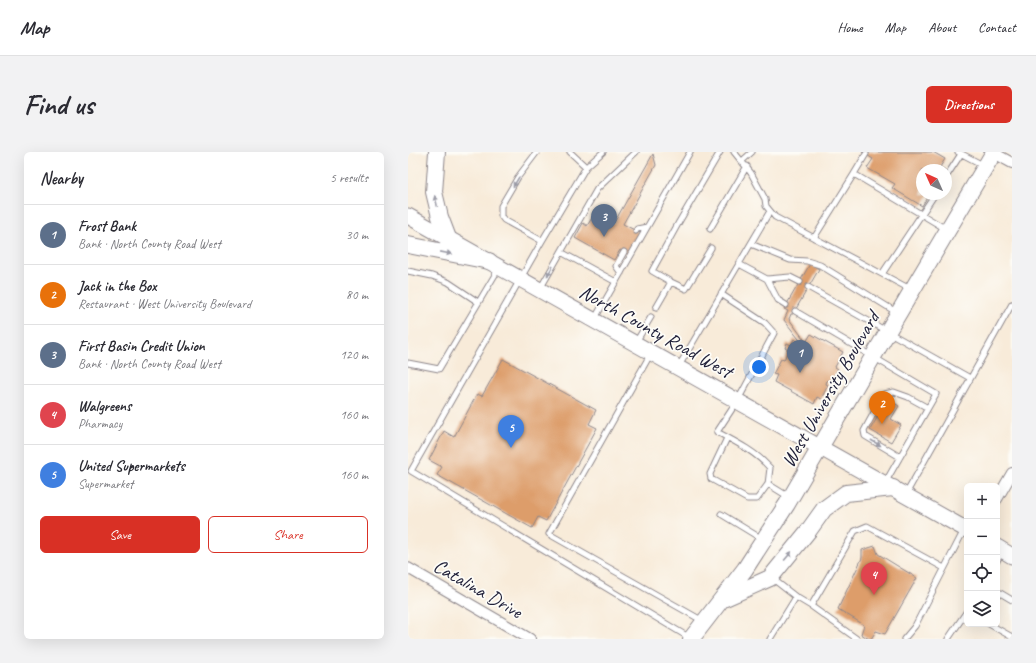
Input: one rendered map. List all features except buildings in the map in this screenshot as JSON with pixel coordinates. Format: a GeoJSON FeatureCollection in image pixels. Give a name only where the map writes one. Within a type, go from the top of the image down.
{"type":"FeatureCollection","features":[{"type":"Feature","properties":{"kind":"main road"},"geometry":{"type":"LineString","coordinates":[[437,152],[434,192],[440,216],[448,238]]}},
{"type":"Feature","properties":{"kind":"main road","name":"West University Boulevard"},"geometry":{"type":"LineString","coordinates":[[691,639],[745,569],[791,498],[991,157]]}},
{"type":"Feature","properties":{"kind":"main road","name":"North County Road West"},"geometry":{"type":"LineString","coordinates":[[408,216],[821,446],[964,528]]}},
{"type":"Feature","properties":{"kind":"main road"},"geometry":{"type":"LineString","coordinates":[[408,245],[494,264]]}},
{"type":"Feature","properties":{"kind":"main road"},"geometry":{"type":"LineString","coordinates":[[722,599],[770,578],[824,509],[846,493],[894,489]]}},
{"type":"Feature","properties":{"kind":"street"},"geometry":{"type":"LineString","coordinates":[[991,157],[1012,163]]}},
{"type":"Feature","properties":{"kind":"street"},"geometry":{"type":"LineString","coordinates":[[1000,494],[1012,473]]}},
{"type":"Feature","properties":{"kind":"street","name":"Catalina Drive"},"geometry":{"type":"LineString","coordinates":[[408,568],[530,639]]}},
{"type":"Feature","properties":{"kind":"lane"},"geometry":{"type":"LineString","coordinates":[[537,152],[518,177],[501,206],[501,216],[504,220],[542,241]]}},
{"type":"Feature","properties":{"kind":"lane"},"geometry":{"type":"LineString","coordinates":[[570,152],[586,167]]}},
{"type":"Feature","properties":{"kind":"lane"},"geometry":{"type":"LineString","coordinates":[[603,152],[586,167],[542,241],[411,471],[691,639]]}},
{"type":"Feature","properties":{"kind":"lane"},"geometry":{"type":"LineString","coordinates":[[539,289],[597,188],[636,152]]}},
{"type":"Feature","properties":{"kind":"lane"},"geometry":{"type":"LineString","coordinates":[[594,320],[690,152]]}},
{"type":"Feature","properties":{"kind":"lane"},"geometry":{"type":"LineString","coordinates":[[711,248],[686,289],[652,271],[720,152]]}},
{"type":"Feature","properties":{"kind":"lane"},"geometry":{"type":"LineString","coordinates":[[734,152],[747,166],[762,192],[766,206],[775,217],[912,291]]}},
{"type":"Feature","properties":{"kind":"lane"},"geometry":{"type":"LineString","coordinates":[[742,161],[752,152]]}},
{"type":"Feature","properties":{"kind":"lane"},"geometry":{"type":"LineString","coordinates":[[952,167],[960,153],[991,157]]}},
{"type":"Feature","properties":{"kind":"lane"},"geometry":{"type":"LineString","coordinates":[[814,238],[866,154]]}},
{"type":"Feature","properties":{"kind":"lane"},"geometry":{"type":"LineString","coordinates":[[710,229],[747,166]]}},
{"type":"Feature","properties":{"kind":"lane"},"geometry":{"type":"LineString","coordinates":[[854,174],[948,230]]}},
{"type":"Feature","properties":{"kind":"lane"},"geometry":{"type":"LineString","coordinates":[[882,274],[931,200]]}},
{"type":"Feature","properties":{"kind":"lane"},"geometry":{"type":"LineString","coordinates":[[679,367],[770,211]]}},
{"type":"Feature","properties":{"kind":"lane"},"geometry":{"type":"LineString","coordinates":[[636,231],[637,228],[647,227]]}},
{"type":"Feature","properties":{"kind":"lane"},"geometry":{"type":"LineString","coordinates":[[751,244],[790,260],[807,260],[820,265],[899,313]]}},
{"type":"Feature","properties":{"kind":"lane"},"geometry":{"type":"LineString","coordinates":[[561,252],[616,282]]}},
{"type":"Feature","properties":{"kind":"lane"},"geometry":{"type":"LineString","coordinates":[[621,273],[616,266],[624,252]]}},
{"type":"Feature","properties":{"kind":"lane"},"geometry":{"type":"LineString","coordinates":[[408,363],[439,369],[478,302],[494,264]]}},
{"type":"Feature","properties":{"kind":"lane"},"geometry":{"type":"LineString","coordinates":[[739,264],[767,279],[790,277],[800,282]]}},
{"type":"Feature","properties":{"kind":"lane"},"geometry":{"type":"LineString","coordinates":[[408,271],[432,276],[448,282],[478,302]]}},
{"type":"Feature","properties":{"kind":"lane"},"geometry":{"type":"LineString","coordinates":[[767,279],[778,300],[786,306]]}},
{"type":"Feature","properties":{"kind":"lane"},"geometry":{"type":"LineString","coordinates":[[656,308],[672,282]]}},
{"type":"Feature","properties":{"kind":"lane"},"geometry":{"type":"LineString","coordinates":[[808,287],[970,378]]}},
{"type":"Feature","properties":{"kind":"lane"},"geometry":{"type":"LineString","coordinates":[[721,294],[765,323],[774,334],[738,400],[717,432],[742,445],[763,459],[770,468],[768,484],[757,499],[746,499],[711,479],[710,474],[727,438]]}},
{"type":"Feature","properties":{"kind":"lane"},"geometry":{"type":"LineString","coordinates":[[894,489],[970,378],[1012,304]]}},
{"type":"Feature","properties":{"kind":"lane"},"geometry":{"type":"LineString","coordinates":[[794,311],[936,394],[900,457],[894,489]]}},
{"type":"Feature","properties":{"kind":"lane"},"geometry":{"type":"LineString","coordinates":[[635,343],[651,317]]}},
{"type":"Feature","properties":{"kind":"lane"},"geometry":{"type":"LineString","coordinates":[[652,352],[550,534],[704,622]]}},
{"type":"Feature","properties":{"kind":"lane"},"geometry":{"type":"LineString","coordinates":[[900,457],[865,436],[864,431],[884,394],[894,392],[908,397],[928,408]]}},
{"type":"Feature","properties":{"kind":"lane"},"geometry":{"type":"LineString","coordinates":[[768,484],[791,498]]}},
{"type":"Feature","properties":{"kind":"lane"},"geometry":{"type":"LineString","coordinates":[[721,514],[764,540]]}},
{"type":"Feature","properties":{"kind":"lane"},"geometry":{"type":"LineString","coordinates":[[811,606],[855,531],[867,526],[944,568]]}},
{"type":"Feature","properties":{"kind":"lane"},"geometry":{"type":"LineString","coordinates":[[904,639],[915,626],[944,568],[964,533]]}},
{"type":"Feature","properties":{"kind":"lane"},"geometry":{"type":"LineString","coordinates":[[770,578],[855,638]]}},
{"type":"Feature","properties":{"kind":"lane"},"geometry":{"type":"LineString","coordinates":[[1000,593],[1012,600]]}},
{"type":"Feature","properties":{"kind":"lane"},"geometry":{"type":"LineString","coordinates":[[770,639],[796,597]]}},
{"type":"Feature","properties":{"kind":"lane"},"geometry":{"type":"LineString","coordinates":[[948,639],[964,615]]}},
{"type":"Feature","properties":{"kind":"lane"},"geometry":{"type":"LineString","coordinates":[[994,627],[1012,637]]}},
{"type":"Feature","properties":{"kind":"place","name":"First Basin Credit Union"},"geometry":{"type":"Point","coordinates":[604,237]}},
{"type":"Feature","properties":{"kind":"place","name":"Frost Bank"},"geometry":{"type":"Point","coordinates":[800,373]}},
{"type":"Feature","properties":{"kind":"place","name":"Jack in the Box"},"geometry":{"type":"Point","coordinates":[882,424]}},
{"type":"Feature","properties":{"kind":"place","name":"United Supermarkets"},"geometry":{"type":"Point","coordinates":[511,448]}},
{"type":"Feature","properties":{"kind":"place","name":"Walgreens"},"geometry":{"type":"Point","coordinates":[874,595]}}]}
